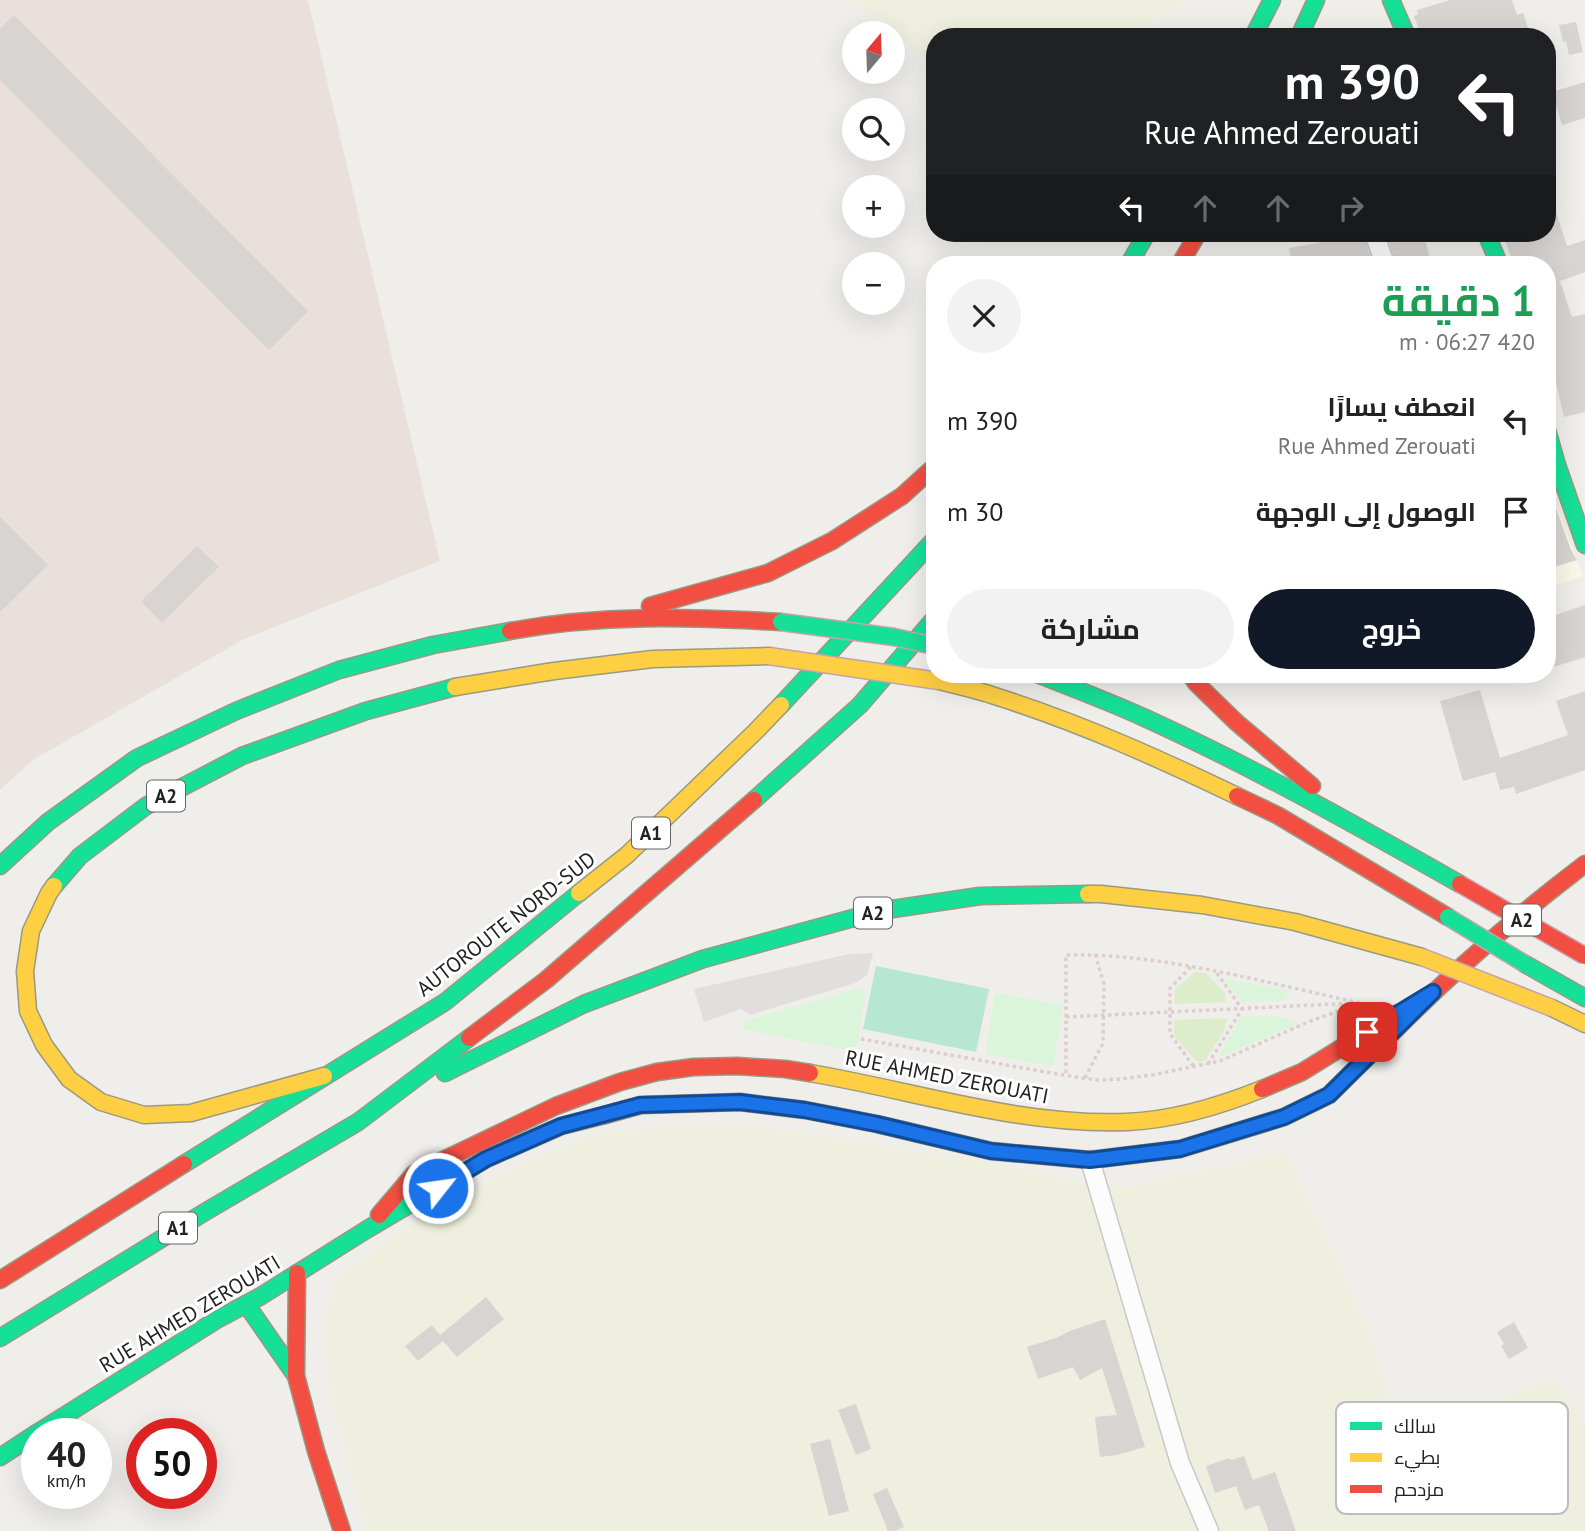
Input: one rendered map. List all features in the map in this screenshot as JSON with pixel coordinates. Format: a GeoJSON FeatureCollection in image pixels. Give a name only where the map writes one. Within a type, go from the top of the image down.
{"type":"FeatureCollection","features":[{"type":"Feature","properties":{"kind":"main road"},"geometry":{"type":"LineString","coordinates":[[1258,28],[1272,0]]}},
{"type":"Feature","properties":{"kind":"main road"},"geometry":{"type":"LineString","coordinates":[[1303,28],[1316,0]]}},
{"type":"Feature","properties":{"kind":"main road"},"geometry":{"type":"LineString","coordinates":[[1391,0],[1403,28]]}},
{"type":"Feature","properties":{"kind":"main road"},"geometry":{"type":"LineString","coordinates":[[1129,256],[1140,242]]}},
{"type":"Feature","properties":{"kind":"main road"},"geometry":{"type":"LineString","coordinates":[[598,619],[768,573],[832,541],[902,496],[926,474]]}},
{"type":"Feature","properties":{"kind":"main road"},"geometry":{"type":"LineString","coordinates":[[1556,476],[1585,545]]}},
{"type":"Feature","properties":{"kind":"main road","name":"AUTOROUTE NORD-SUD"},"geometry":{"type":"LineString","coordinates":[[0,1280],[445,1002],[627,855],[755,732],[926,549]]}},
{"type":"Feature","properties":{"kind":"main road"},"geometry":{"type":"LineString","coordinates":[[0,866],[48,822],[137,758],[236,710],[338,670],[433,645],[536,626],[598,619],[685,617],[781,622],[894,637],[926,644]]}},
{"type":"Feature","properties":{"kind":"main road","name":"A1"},"geometry":{"type":"LineString","coordinates":[[0,1338],[358,1122],[546,980],[718,833],[860,705],[926,628]]}},
{"type":"Feature","properties":{"kind":"main road","name":"A2"},"geometry":{"type":"LineString","coordinates":[[324,1076],[191,1113],[144,1115],[101,1102],[69,1079],[44,1045],[28,1011],[25,971],[31,932],[49,893],[80,856],[146,806],[242,756],[366,711],[460,687],[554,671],[653,659],[769,656],[926,679]]}},
{"type":"Feature","properties":{"kind":"main road","name":"A2"},"geometry":{"type":"LineString","coordinates":[[946,683],[999,697],[1088,729],[1186,771],[1277,816],[1585,998]]}},
{"type":"Feature","properties":{"kind":"main road"},"geometry":{"type":"LineString","coordinates":[[1062,683],[1168,728],[1273,779],[1367,832]]}},
{"type":"Feature","properties":{"kind":"main road"},"geometry":{"type":"LineString","coordinates":[[1196,683],[1236,722],[1367,832]]}},
{"type":"Feature","properties":{"kind":"main road","name":"A2"},"geometry":{"type":"LineString","coordinates":[[1367,832],[1585,956]]}},
{"type":"Feature","properties":{"kind":"main road"},"geometry":{"type":"LineString","coordinates":[[1433,992],[1531,905],[1585,864]]}},
{"type":"Feature","properties":{"kind":"main road","name":"A2"},"geometry":{"type":"LineString","coordinates":[[358,1122],[460,1065],[584,1004],[703,959],[879,912],[980,896],[1101,894],[1202,905],[1295,922],[1422,957],[1552,1008],[1585,1024]]}},
{"type":"Feature","properties":{"kind":"main road","name":"RUE AHMED ZEROUATI"},"geometry":{"type":"LineString","coordinates":[[61,1418],[207,1326],[486,1159],[561,1126],[640,1105],[740,1102],[805,1110],[877,1124],[991,1151],[1090,1160],[1180,1149],[1284,1117],[1329,1095],[1433,992]]}},
{"type":"Feature","properties":{"kind":"main road","name":"RUE AHMED ZEROUATI"},"geometry":{"type":"LineString","coordinates":[[366,1230],[414,1174],[555,1106],[620,1082],[657,1072],[694,1067],[785,1069],[862,1082],[1016,1115],[1080,1122],[1130,1122],[1185,1114],[1235,1100],[1302,1072],[1433,992]]}},
{"type":"Feature","properties":{"kind":"main road"},"geometry":{"type":"LineString","coordinates":[[297,1273],[296,1376],[316,1451],[342,1531]]}},
{"type":"Feature","properties":{"kind":"main road"},"geometry":{"type":"LineString","coordinates":[[246,1304],[296,1376]]}},
{"type":"Feature","properties":{"kind":"main road","name":"RUE AHMED ZEROUATI"},"geometry":{"type":"LineString","coordinates":[[0,1457],[21,1443]]}},
{"type":"Feature","properties":{"kind":"street"},"geometry":{"type":"LineString","coordinates":[[1090,1160],[1180,1462],[1209,1531]]}},
{"type":"Feature","properties":{"kind":"path"},"geometry":{"type":"LineString","coordinates":[[1084,1078],[1103,1043],[1104,984],[1095,954]]}},
{"type":"Feature","properties":{"kind":"path"},"geometry":{"type":"LineString","coordinates":[[1066,1075],[1066,955],[1095,954],[1162,961],[1361,1003]]}},
{"type":"Feature","properties":{"kind":"path"},"geometry":{"type":"LineString","coordinates":[[1191,967],[1170,988],[1170,1034],[1194,1067]]}},
{"type":"Feature","properties":{"kind":"path"},"geometry":{"type":"LineString","coordinates":[[1215,972],[1242,1009]]}},
{"type":"Feature","properties":{"kind":"path"},"geometry":{"type":"LineString","coordinates":[[1066,1017],[1361,1003]]}},
{"type":"Feature","properties":{"kind":"path"},"geometry":{"type":"LineString","coordinates":[[860,1039],[1084,1078],[1120,1079],[1220,1061],[1308,1021],[1361,1003]]}},
{"type":"Feature","properties":{"kind":"path"},"geometry":{"type":"LineString","coordinates":[[1209,1064],[1242,1009]]}},
{"type":"Feature","properties":{"kind":"shaded area"},"geometry":{"type":"Polygon","coordinates":[[[0,0],[308,0],[440,561],[244,639],[33,760],[0,790],[0,0]]]}},
{"type":"Feature","properties":{"kind":"shaded area"},"geometry":{"type":"Polygon","coordinates":[[[1556,503],[1583,576],[1556,585],[1556,503]]]}},
{"type":"Feature","properties":{"kind":"shaded area"},"geometry":{"type":"Polygon","coordinates":[[[873,953],[867,975],[855,983],[750,1015],[741,1009],[704,1022],[694,989],[849,954],[873,953]]]}},
{"type":"Feature","properties":{"kind":"green space"},"geometry":{"type":"Polygon","coordinates":[[[854,0],[1189,0],[1138,28],[926,28],[926,60],[905,44],[905,21],[878,21],[854,0]]]}},
{"type":"Feature","properties":{"kind":"green space"},"geometry":{"type":"Polygon","coordinates":[[[876,966],[989,989],[976,1052],[863,1029],[876,966]]]}},
{"type":"Feature","properties":{"kind":"green space"},"geometry":{"type":"Polygon","coordinates":[[[1195,972],[1206,973],[1225,993],[1226,1002],[1174,1004],[1175,990],[1195,972]]]}},
{"type":"Feature","properties":{"kind":"green space"},"geometry":{"type":"Polygon","coordinates":[[[1224,978],[1290,991],[1290,994],[1282,1001],[1243,1002],[1223,981],[1224,978]]]}},
{"type":"Feature","properties":{"kind":"green space"},"geometry":{"type":"Polygon","coordinates":[[[861,987],[865,992],[858,1042],[854,1048],[845,1050],[743,1029],[743,1022],[861,987]]]}},
{"type":"Feature","properties":{"kind":"green space"},"geometry":{"type":"Polygon","coordinates":[[[995,993],[1063,1005],[1053,1066],[985,1054],[995,993]]]}},
{"type":"Feature","properties":{"kind":"green space"},"geometry":{"type":"Polygon","coordinates":[[[1241,1016],[1277,1017],[1297,1024],[1222,1056],[1220,1053],[1241,1016]]]}},
{"type":"Feature","properties":{"kind":"green space"},"geometry":{"type":"Polygon","coordinates":[[[1228,1018],[1223,1033],[1205,1061],[1197,1062],[1174,1036],[1174,1020],[1228,1018]]]}},
{"type":"Feature","properties":{"kind":"green space"},"geometry":{"type":"Polygon","coordinates":[[[730,1125],[802,1132],[1123,1188],[1286,1152],[1366,1322],[1391,1402],[1336,1402],[1336,1514],[1568,1514],[1568,1402],[1489,1402],[1554,1378],[1585,1424],[1585,1531],[366,1531],[329,1391],[325,1327],[334,1283],[353,1265],[418,1220],[527,1160],[599,1133],[730,1125]]]}},
{"type":"Feature","properties":{"kind":"building"},"geometry":{"type":"Polygon","coordinates":[[[1450,0],[1512,0],[1517,15],[1523,13],[1528,28],[1419,28],[1414,16],[1418,14],[1417,10],[1450,0]]]}},
{"type":"Feature","properties":{"kind":"building"},"geometry":{"type":"Polygon","coordinates":[[[14,15],[308,311],[269,350],[0,80],[0,29],[14,15]]]}},
{"type":"Feature","properties":{"kind":"building"},"geometry":{"type":"Polygon","coordinates":[[[1576,22],[1583,52],[1569,55],[1559,25],[1576,22]]]}},
{"type":"Feature","properties":{"kind":"building"},"geometry":{"type":"Polygon","coordinates":[[[1585,82],[1585,118],[1562,125],[1556,105],[1556,91],[1585,82]]]}},
{"type":"Feature","properties":{"kind":"building"},"geometry":{"type":"Polygon","coordinates":[[[1556,212],[1567,246],[1585,240],[1585,272],[1560,281],[1572,317],[1585,314],[1585,412],[1564,417],[1556,383],[1556,256],[1511,256],[1505,242],[1556,242],[1556,212]]]}},
{"type":"Feature","properties":{"kind":"building"},"geometry":{"type":"Polygon","coordinates":[[[1324,242],[1366,242],[1370,256],[1290,256],[1289,248],[1324,242]]]}},
{"type":"Feature","properties":{"kind":"building"},"geometry":{"type":"Polygon","coordinates":[[[1389,242],[1426,242],[1429,256],[1393,256],[1389,242]]]}},
{"type":"Feature","properties":{"kind":"building"},"geometry":{"type":"Polygon","coordinates":[[[1556,508],[1571,550],[1577,560],[1556,566],[1556,508]]]}},
{"type":"Feature","properties":{"kind":"building"},"geometry":{"type":"Polygon","coordinates":[[[0,517],[48,565],[0,612],[0,517]]]}},
{"type":"Feature","properties":{"kind":"building"},"geometry":{"type":"Polygon","coordinates":[[[197,546],[219,567],[162,623],[141,601],[197,546]]]}},
{"type":"Feature","properties":{"kind":"building"},"geometry":{"type":"Polygon","coordinates":[[[1585,605],[1585,657],[1556,666],[1556,615],[1585,605]]]}},
{"type":"Feature","properties":{"kind":"building"},"geometry":{"type":"Polygon","coordinates":[[[1480,690],[1500,758],[1568,735],[1556,701],[1585,691],[1585,770],[1516,794],[1514,787],[1500,790],[1495,772],[1463,781],[1440,701],[1480,690]]]}},
{"type":"Feature","properties":{"kind":"building"},"geometry":{"type":"Polygon","coordinates":[[[486,1297],[504,1319],[457,1357],[443,1341],[418,1361],[405,1346],[432,1325],[440,1335],[486,1297]]]}},
{"type":"Feature","properties":{"kind":"building"},"geometry":{"type":"Polygon","coordinates":[[[1105,1319],[1145,1447],[1100,1457],[1095,1417],[1117,1415],[1102,1368],[1080,1380],[1073,1367],[1038,1379],[1027,1347],[1105,1319]]]}},
{"type":"Feature","properties":{"kind":"building"},"geometry":{"type":"Polygon","coordinates":[[[1514,1322],[1528,1348],[1509,1359],[1497,1332],[1514,1322]]]}},
{"type":"Feature","properties":{"kind":"building"},"geometry":{"type":"Polygon","coordinates":[[[856,1404],[871,1449],[856,1455],[838,1410],[856,1404]]]}},
{"type":"Feature","properties":{"kind":"building"},"geometry":{"type":"Polygon","coordinates":[[[830,1439],[849,1511],[829,1516],[810,1444],[830,1439]]]}},
{"type":"Feature","properties":{"kind":"building"},"geometry":{"type":"Polygon","coordinates":[[[1244,1456],[1253,1480],[1275,1472],[1296,1531],[1269,1531],[1259,1505],[1245,1510],[1236,1486],[1215,1493],[1206,1466],[1244,1456]]]}},
{"type":"Feature","properties":{"kind":"building"},"geometry":{"type":"Polygon","coordinates":[[[887,1488],[904,1527],[894,1531],[888,1531],[873,1494],[887,1488]]]}},
{"type":"Feature","properties":{"kind":"traffic: fast"},"geometry":{"type":"LineString","coordinates":[[1258,28],[1272,0]]}},
{"type":"Feature","properties":{"kind":"traffic: fast"},"geometry":{"type":"LineString","coordinates":[[1303,28],[1316,0]]}},
{"type":"Feature","properties":{"kind":"traffic: fast"},"geometry":{"type":"LineString","coordinates":[[1391,0],[1403,28]]}},
{"type":"Feature","properties":{"kind":"traffic: fast"},"geometry":{"type":"LineString","coordinates":[[1134,256],[1142,242]]}},
{"type":"Feature","properties":{"kind":"traffic: fast"},"geometry":{"type":"LineString","coordinates":[[1490,242],[1496,256]]}},
{"type":"Feature","properties":{"kind":"traffic: fast"},"geometry":{"type":"LineString","coordinates":[[1556,462],[1585,545]]}},
{"type":"Feature","properties":{"kind":"traffic: fast"},"geometry":{"type":"LineString","coordinates":[[781,705],[926,549]]}},
{"type":"Feature","properties":{"kind":"traffic: fast"},"geometry":{"type":"LineString","coordinates":[[781,622],[894,637],[926,644]]}},
{"type":"Feature","properties":{"kind":"traffic: fast"},"geometry":{"type":"LineString","coordinates":[[754,800],[860,705],[926,628]]}},
{"type":"Feature","properties":{"kind":"traffic: fast"},"geometry":{"type":"LineString","coordinates":[[0,866],[48,822],[137,758],[236,711],[339,670],[433,645],[510,631]]}},
{"type":"Feature","properties":{"kind":"traffic: fast"},"geometry":{"type":"LineString","coordinates":[[1060,683],[1132,712],[1225,756],[1460,884]]}},
{"type":"Feature","properties":{"kind":"traffic: fast"},"geometry":{"type":"LineString","coordinates":[[54,886],[80,856],[146,806],[242,756],[366,711],[455,687]]}},
{"type":"Feature","properties":{"kind":"traffic: fast"},"geometry":{"type":"LineString","coordinates":[[184,1164],[445,1002],[579,893]]}},
{"type":"Feature","properties":{"kind":"traffic: fast"},"geometry":{"type":"LineString","coordinates":[[445,1073],[584,1004],[703,959],[879,911],[980,896],[1088,894]]}},
{"type":"Feature","properties":{"kind":"traffic: fast"},"geometry":{"type":"LineString","coordinates":[[1448,917],[1525,964]]}},
{"type":"Feature","properties":{"kind":"traffic: fast"},"geometry":{"type":"LineString","coordinates":[[1525,964],[1585,998]]}},
{"type":"Feature","properties":{"kind":"traffic: fast"},"geometry":{"type":"LineString","coordinates":[[836,1116],[991,1151],[1090,1160],[1180,1149],[1284,1117],[1329,1095],[1397,1028]]}},
{"type":"Feature","properties":{"kind":"traffic: fast"},"geometry":{"type":"LineString","coordinates":[[0,1338],[358,1122],[469,1038]]}},
{"type":"Feature","properties":{"kind":"traffic: fast"},"geometry":{"type":"LineString","coordinates":[[61,1418],[218,1319],[261,1296],[486,1159],[561,1126],[605,1115]]}},
{"type":"Feature","properties":{"kind":"traffic: fast"},"geometry":{"type":"LineString","coordinates":[[246,1304],[296,1376]]}},
{"type":"Feature","properties":{"kind":"traffic: fast"},"geometry":{"type":"LineString","coordinates":[[0,1457],[21,1443]]}},
{"type":"Feature","properties":{"kind":"traffic: slow"},"geometry":{"type":"LineString","coordinates":[[455,687],[653,659],[769,656]]}},
{"type":"Feature","properties":{"kind":"traffic: slow"},"geometry":{"type":"LineString","coordinates":[[769,656],[926,679]]}},
{"type":"Feature","properties":{"kind":"traffic: slow"},"geometry":{"type":"LineString","coordinates":[[947,683],[993,695],[1061,719],[1237,796]]}},
{"type":"Feature","properties":{"kind":"traffic: slow"},"geometry":{"type":"LineString","coordinates":[[579,893],[627,855],[781,705]]}},
{"type":"Feature","properties":{"kind":"traffic: slow"},"geometry":{"type":"LineString","coordinates":[[54,886],[31,931],[25,971],[28,1011],[44,1045],[69,1079],[101,1102],[144,1115],[191,1113],[324,1076]]}},
{"type":"Feature","properties":{"kind":"traffic: slow"},"geometry":{"type":"LineString","coordinates":[[1088,894],[1202,905],[1295,922],[1422,957]]}},
{"type":"Feature","properties":{"kind":"traffic: slow"},"geometry":{"type":"LineString","coordinates":[[1422,957],[1552,1008]]}},
{"type":"Feature","properties":{"kind":"traffic: slow"},"geometry":{"type":"LineString","coordinates":[[1552,1008],[1585,1024]]}},
{"type":"Feature","properties":{"kind":"traffic: slow"},"geometry":{"type":"LineString","coordinates":[[810,1073],[1007,1113],[1087,1122],[1144,1121],[1179,1115],[1262,1089]]}},
{"type":"Feature","properties":{"kind":"traffic: jam"},"geometry":{"type":"LineString","coordinates":[[1185,256],[1193,242]]}},
{"type":"Feature","properties":{"kind":"traffic: jam"},"geometry":{"type":"LineString","coordinates":[[650,606],[768,573],[832,541],[902,496],[926,474]]}},
{"type":"Feature","properties":{"kind":"traffic: jam"},"geometry":{"type":"LineString","coordinates":[[510,631],[612,619],[781,622]]}},
{"type":"Feature","properties":{"kind":"traffic: jam"},"geometry":{"type":"LineString","coordinates":[[1196,683],[1236,722],[1312,786]]}},
{"type":"Feature","properties":{"kind":"traffic: jam"},"geometry":{"type":"LineString","coordinates":[[1237,796],[1277,815],[1448,917]]}},
{"type":"Feature","properties":{"kind":"traffic: jam"},"geometry":{"type":"LineString","coordinates":[[469,1038],[546,980],[754,800]]}},
{"type":"Feature","properties":{"kind":"traffic: jam"},"geometry":{"type":"LineString","coordinates":[[1397,1028],[1488,943],[1585,864]]}},
{"type":"Feature","properties":{"kind":"traffic: jam"},"geometry":{"type":"LineString","coordinates":[[1460,884],[1585,956]]}},
{"type":"Feature","properties":{"kind":"traffic: jam"},"geometry":{"type":"LineString","coordinates":[[1262,1089],[1302,1072],[1396,1014]]}},
{"type":"Feature","properties":{"kind":"traffic: jam"},"geometry":{"type":"LineString","coordinates":[[379,1215],[414,1174],[556,1106],[620,1082],[657,1072],[694,1067],[737,1066],[810,1073]]}},
{"type":"Feature","properties":{"kind":"traffic: jam"},"geometry":{"type":"LineString","coordinates":[[605,1115],[641,1105],[740,1102],[836,1116]]}},
{"type":"Feature","properties":{"kind":"traffic: jam"},"geometry":{"type":"LineString","coordinates":[[0,1280],[184,1164]]}},
{"type":"Feature","properties":{"kind":"traffic: jam"},"geometry":{"type":"LineString","coordinates":[[297,1273],[296,1376],[316,1451],[342,1531]]}},
{"type":"Feature","properties":{"kind":"route"},"geometry":{"type":"LineString","coordinates":[[438,1188],[486,1159],[561,1126],[640,1105],[740,1102],[805,1110],[877,1124],[991,1151],[1090,1160],[1180,1149],[1284,1117],[1329,1095],[1433,992],[1367,1032]]}}]}
